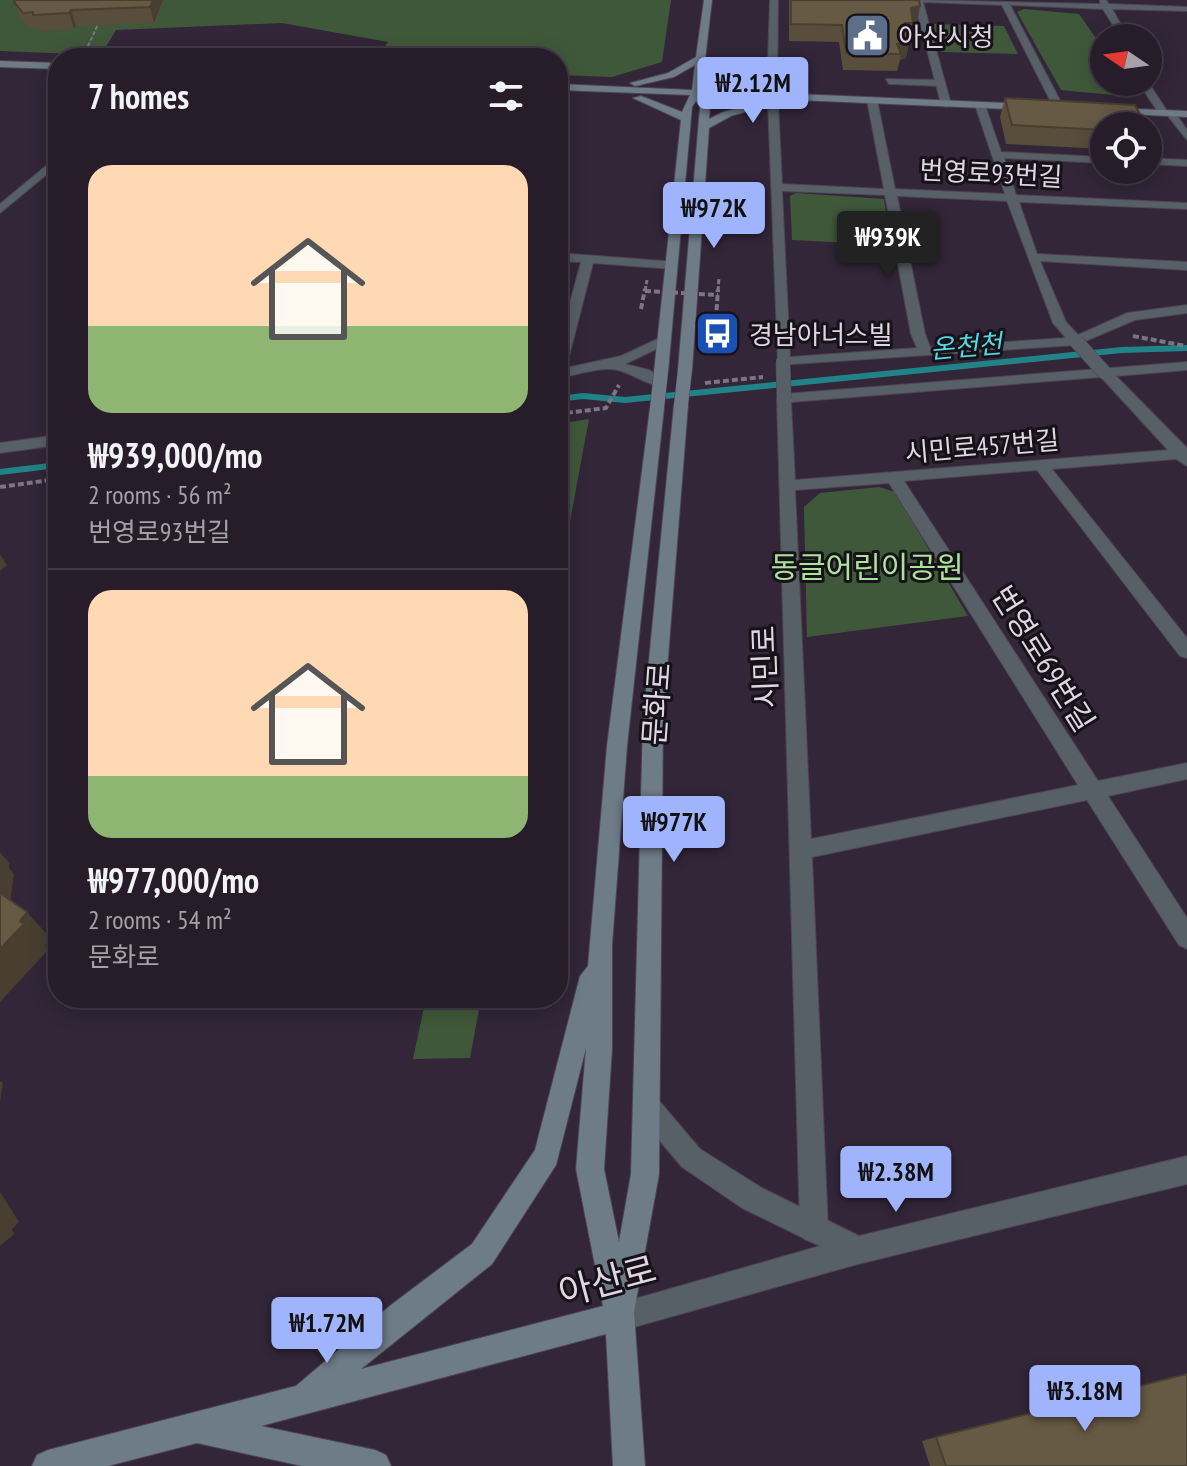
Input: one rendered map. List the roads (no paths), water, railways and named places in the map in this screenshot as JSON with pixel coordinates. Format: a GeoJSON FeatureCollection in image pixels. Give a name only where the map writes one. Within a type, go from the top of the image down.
{"type":"FeatureCollection","features":[{"type":"Feature","properties":{"kind":"main road","name":"문화로"},"geometry":{"type":"LineString","coordinates":[[629,1466],[620,1316],[590,1169],[599,1049],[600,945],[617,746],[673,265],[687,107],[696,93],[708,0]]}},
{"type":"Feature","properties":{"kind":"main road"},"geometry":{"type":"LineString","coordinates":[[591,88],[644,82],[671,75],[698,59],[773,96],[792,97]]}},
{"type":"Feature","properties":{"kind":"main road"},"geometry":{"type":"LineString","coordinates":[[0,64],[48,66]]}},
{"type":"Feature","properties":{"kind":"main road"},"geometry":{"type":"LineString","coordinates":[[568,87],[1074,109]]}},
{"type":"Feature","properties":{"kind":"main road"},"geometry":{"type":"LineString","coordinates":[[591,88],[664,106],[686,119]]}},
{"type":"Feature","properties":{"kind":"main road","name":"문화로"},"geometry":{"type":"LineString","coordinates":[[620,1316],[645,1174],[653,721],[704,126],[705,107],[696,93]]}},
{"type":"Feature","properties":{"kind":"main road"},"geometry":{"type":"LineString","coordinates":[[704,126],[773,96]]}},
{"type":"Feature","properties":{"kind":"main road"},"geometry":{"type":"LineString","coordinates":[[1104,110],[1187,114]]}},
{"type":"Feature","properties":{"kind":"main road"},"geometry":{"type":"LineString","coordinates":[[302,1399],[401,1315],[482,1254],[547,1156],[600,945]]}},
{"type":"Feature","properties":{"kind":"main road","name":"아산로"},"geometry":{"type":"LineString","coordinates":[[48,1466],[620,1316]]}},
{"type":"Feature","properties":{"kind":"main road"},"geometry":{"type":"LineString","coordinates":[[195,1427],[375,1466]]}},
{"type":"Feature","properties":{"kind":"street","name":"시민로"},"geometry":{"type":"LineString","coordinates":[[774,0],[773,96],[814,1229]]}},
{"type":"Feature","properties":{"kind":"street"},"geometry":{"type":"LineString","coordinates":[[946,104],[920,0],[1104,3],[1187,9]]}},
{"type":"Feature","properties":{"kind":"street"},"geometry":{"type":"LineString","coordinates":[[1003,1],[1059,108]]}},
{"type":"Feature","properties":{"kind":"street"},"geometry":{"type":"LineString","coordinates":[[1104,3],[1117,24]]}},
{"type":"Feature","properties":{"kind":"street"},"geometry":{"type":"LineString","coordinates":[[1154,96],[1187,137]]}},
{"type":"Feature","properties":{"kind":"street"},"geometry":{"type":"LineString","coordinates":[[872,100],[889,192]]}},
{"type":"Feature","properties":{"kind":"street","name":"시민로457번길"},"geometry":{"type":"LineString","coordinates":[[980,105],[1015,198],[1032,257],[1060,323],[1185,456]]}},
{"type":"Feature","properties":{"kind":"street"},"geometry":{"type":"LineString","coordinates":[[1000,155],[1090,159]]}},
{"type":"Feature","properties":{"kind":"street"},"geometry":{"type":"LineString","coordinates":[[1162,162],[1187,163]]}},
{"type":"Feature","properties":{"kind":"street"},"geometry":{"type":"LineString","coordinates":[[0,210],[48,168]]}},
{"type":"Feature","properties":{"kind":"street","name":"번영로93번길"},"geometry":{"type":"LineString","coordinates":[[776,187],[1187,206]]}},
{"type":"Feature","properties":{"kind":"street","name":"번영로93번길"},"geometry":{"type":"LineString","coordinates":[[889,192],[918,334],[926,353]]}},
{"type":"Feature","properties":{"kind":"street"},"geometry":{"type":"LineString","coordinates":[[1032,257],[1187,266]]}},
{"type":"Feature","properties":{"kind":"street"},"geometry":{"type":"LineString","coordinates":[[568,258],[673,265]]}},
{"type":"Feature","properties":{"kind":"street"},"geometry":{"type":"LineString","coordinates":[[568,335],[588,259]]}},
{"type":"Feature","properties":{"kind":"street"},"geometry":{"type":"LineString","coordinates":[[783,362],[1076,341],[1132,316],[1187,309]]}},
{"type":"Feature","properties":{"kind":"street"},"geometry":{"type":"LineString","coordinates":[[568,372],[615,366],[642,355],[664,340]]}},
{"type":"Feature","properties":{"kind":"street"},"geometry":{"type":"LineString","coordinates":[[615,366],[660,377]]}},
{"type":"Feature","properties":{"kind":"street"},"geometry":{"type":"LineString","coordinates":[[784,398],[1187,366]]}},
{"type":"Feature","properties":{"kind":"street"},"geometry":{"type":"LineString","coordinates":[[0,448],[48,441]]}},
{"type":"Feature","properties":{"kind":"street","name":"시민로457번길"},"geometry":{"type":"LineString","coordinates":[[787,486],[1185,456]]}},
{"type":"Feature","properties":{"kind":"street"},"geometry":{"type":"LineString","coordinates":[[1041,465],[1187,651]]}},
{"type":"Feature","properties":{"kind":"street","name":"번영로69번길"},"geometry":{"type":"LineString","coordinates":[[893,477],[1187,938]]}},
{"type":"Feature","properties":{"kind":"street"},"geometry":{"type":"LineString","coordinates":[[801,850],[1187,771]]}},
{"type":"Feature","properties":{"kind":"street"},"geometry":{"type":"LineString","coordinates":[[646,1105],[691,1158],[752,1198],[858,1250]]}},
{"type":"Feature","properties":{"kind":"street","name":"아산로"},"geometry":{"type":"LineString","coordinates":[[620,1316],[858,1250],[1187,1170]]}},
{"type":"Feature","properties":{"kind":"lane"},"geometry":{"type":"LineString","coordinates":[[889,81],[940,83]]}},
{"type":"Feature","properties":{"kind":"waterway","name":"온천천"},"geometry":{"type":"LineString","coordinates":[[568,398],[625,400],[1122,350],[1187,348]]}},
{"type":"Feature","properties":{"kind":"waterway","name":"온천천"},"geometry":{"type":"LineString","coordinates":[[0,472],[48,466]]}},
{"type":"Feature","properties":{"kind":"place","name":"아산시청"},"geometry":{"type":"Point","coordinates":[867,36]}},
{"type":"Feature","properties":{"kind":"place","name":"경남아너스빌"},"geometry":{"type":"Point","coordinates":[718,334]}},
{"type":"Feature","properties":{"kind":"park label","name":"동글어린이공원"},"geometry":{"type":"Point","coordinates":[867,566]}}]}
